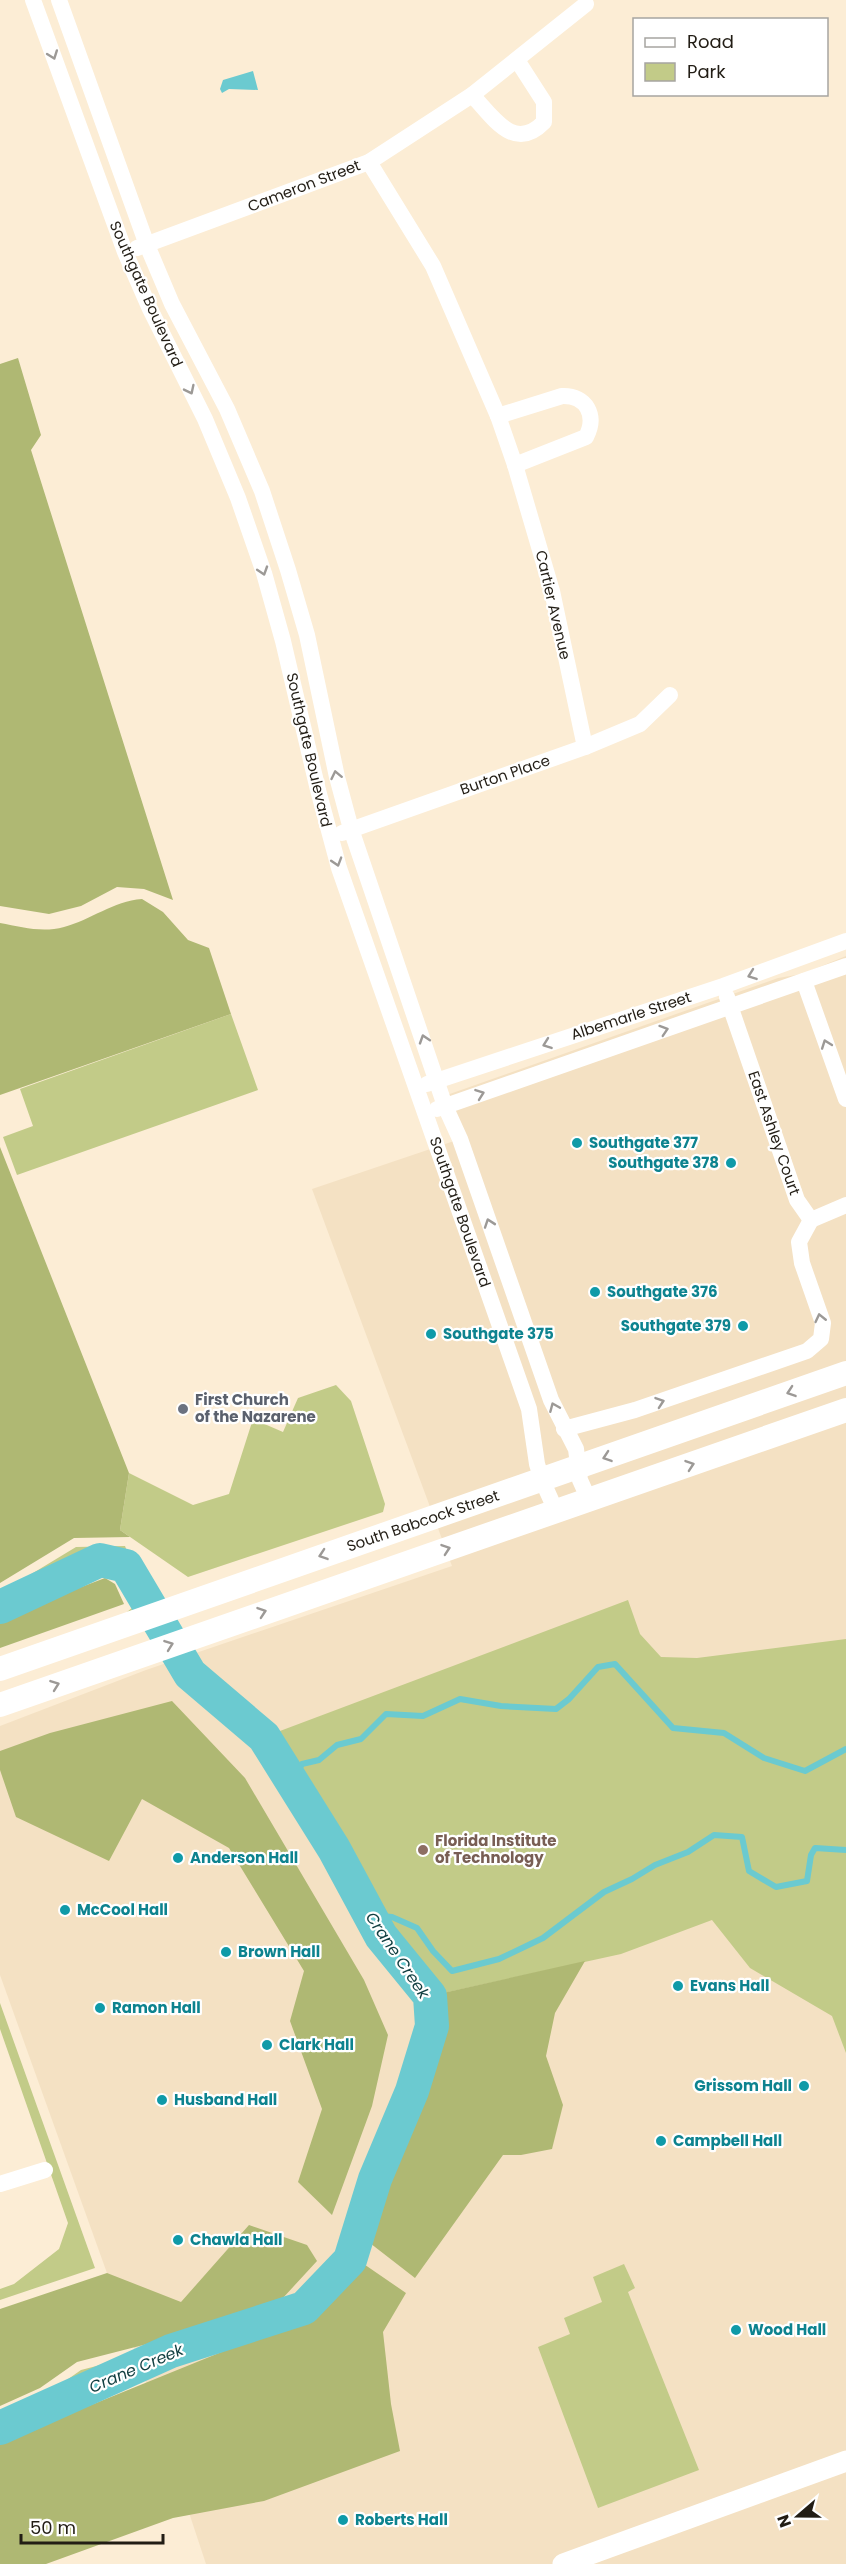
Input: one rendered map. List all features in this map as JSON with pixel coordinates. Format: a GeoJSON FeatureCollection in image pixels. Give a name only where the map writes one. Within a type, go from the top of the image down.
{"type":"FeatureCollection","features":[{"type":"Feature","properties":{"kind":"main road","name":"South Babcock Street"},"geometry":{"type":"LineString","coordinates":[[0,1669],[846,1373]]}},
{"type":"Feature","properties":{"kind":"main road"},"geometry":{"type":"LineString","coordinates":[[0,1705],[846,1410]]}},
{"type":"Feature","properties":{"kind":"street","name":"Southgate Boulevard"},"geometry":{"type":"LineString","coordinates":[[33,0],[125,252],[150,309],[205,419],[238,498],[264,573],[283,641],[330,837],[529,1409],[542,1480],[556,1511]]}},
{"type":"Feature","properties":{"kind":"street","name":"Southgate Boulevard"},"geometry":{"type":"LineString","coordinates":[[59,0],[147,244],[172,304],[227,409],[275,529],[307,635],[337,777],[351,830],[445,1106],[460,1139],[547,1389],[564,1429],[576,1449],[580,1480],[589,1500]]}},
{"type":"Feature","properties":{"kind":"street","name":"Cameron Street"},"geometry":{"type":"LineString","coordinates":[[125,252],[369,162],[472,95],[586,4]]}},
{"type":"Feature","properties":{"kind":"street"},"geometry":{"type":"LineString","coordinates":[[472,95],[513,134],[521,135],[535,131],[544,122],[544,102],[518,60]]}},
{"type":"Feature","properties":{"kind":"street","name":"Cartier Avenue"},"geometry":{"type":"LineString","coordinates":[[369,162],[433,266],[498,416],[552,591],[585,747]]}},
{"type":"Feature","properties":{"kind":"street"},"geometry":{"type":"LineString","coordinates":[[498,416],[561,396],[571,396],[583,402],[591,415],[590,429],[586,437],[515,465]]}},
{"type":"Feature","properties":{"kind":"street","name":"Burton Place"},"geometry":{"type":"LineString","coordinates":[[330,837],[585,747],[640,724],[670,695]]}},
{"type":"Feature","properties":{"kind":"street","name":"Albemarle Street"},"geometry":{"type":"LineString","coordinates":[[416,1088],[723,986],[846,941]]}},
{"type":"Feature","properties":{"kind":"street"},"geometry":{"type":"LineString","coordinates":[[787,962],[800,982],[846,1099]]}},
{"type":"Feature","properties":{"kind":"street","name":"Albemarle Street"},"geometry":{"type":"LineString","coordinates":[[425,1113],[846,966]]}},
{"type":"Feature","properties":{"kind":"street","name":"East Ashley Court"},"geometry":{"type":"LineString","coordinates":[[723,986],[797,1200],[811,1220]]}},
{"type":"Feature","properties":{"kind":"street"},"geometry":{"type":"LineString","coordinates":[[619,1020],[627,1042]]}},
{"type":"Feature","properties":{"kind":"street"},"geometry":{"type":"LineString","coordinates":[[501,1060],[510,1083]]}},
{"type":"Feature","properties":{"kind":"street"},"geometry":{"type":"LineString","coordinates":[[564,1429],[634,1410],[807,1351],[821,1339],[823,1323],[802,1263],[799,1242],[811,1220],[846,1205]]}},
{"type":"Feature","properties":{"kind":"street"},"geometry":{"type":"LineString","coordinates":[[0,2184],[45,2170]]}},
{"type":"Feature","properties":{"kind":"street"},"geometry":{"type":"LineString","coordinates":[[563,2564],[846,2461]]}},
{"type":"Feature","properties":{"kind":"shaded area","name":"Florida Institute of Technology"},"geometry":{"type":"Polygon","coordinates":[[[846,956],[846,2564],[206,2564],[140,2365],[0,1975],[0,1726],[146,1670],[452,1566],[312,1189],[460,1139],[444,1096],[778,978],[802,974],[846,956]]]}},
{"type":"Feature","properties":{"kind":"green space"},"geometry":{"type":"Polygon","coordinates":[[[18,358],[41,435],[31,450],[173,900],[144,889],[117,887],[81,906],[49,914],[0,906],[0,364],[18,358]]]}},
{"type":"Feature","properties":{"kind":"green space"},"geometry":{"type":"Polygon","coordinates":[[[142,899],[163,912],[188,940],[209,948],[231,1014],[0,1095],[0,923],[32,929],[56,929],[74,924],[121,903],[142,899]]]}},
{"type":"Feature","properties":{"kind":"green space"},"geometry":{"type":"Polygon","coordinates":[[[231,1014],[258,1090],[17,1175],[3,1137],[33,1126],[20,1089],[231,1014]]]}},
{"type":"Feature","properties":{"kind":"green space"},"geometry":{"type":"Polygon","coordinates":[[[0,1147],[129,1473],[120,1530],[130,1537],[74,1538],[0,1583],[0,1147]]]}},
{"type":"Feature","properties":{"kind":"green space"},"geometry":{"type":"Polygon","coordinates":[[[336,1385],[351,1401],[385,1504],[383,1512],[188,1577],[120,1530],[129,1473],[193,1505],[229,1494],[253,1419],[283,1432],[298,1398],[336,1385]]]}},
{"type":"Feature","properties":{"kind":"green space"},"geometry":{"type":"Polygon","coordinates":[[[125,1546],[148,1605],[127,1612],[134,1603],[122,1578],[105,1570],[0,1609],[0,1593],[76,1547],[125,1546]]]}},
{"type":"Feature","properties":{"kind":"green space"},"geometry":{"type":"Polygon","coordinates":[[[105,1578],[115,1584],[124,1604],[0,1648],[0,1618],[105,1578]]]}},
{"type":"Feature","properties":{"kind":"green space"},"geometry":{"type":"Polygon","coordinates":[[[628,1600],[640,1634],[661,1657],[697,1658],[846,1639],[846,2053],[832,2016],[750,1968],[712,1920],[621,1954],[430,1996],[381,1936],[334,1849],[264,1737],[628,1600]]]}},
{"type":"Feature","properties":{"kind":"green space"},"geometry":{"type":"Polygon","coordinates":[[[172,1701],[245,1778],[364,1980],[388,2035],[372,2106],[332,2215],[298,2182],[322,2109],[290,2021],[304,1971],[229,1848],[142,1799],[109,1861],[16,1817],[0,1770],[0,1751],[50,1733],[172,1701]]]}},
{"type":"Feature","properties":{"kind":"green space"},"geometry":{"type":"Polygon","coordinates":[[[585,1961],[555,2013],[546,2056],[563,2105],[552,2149],[521,2155],[503,2155],[415,2278],[366,2240],[445,2036],[443,1993],[585,1961]]]}},
{"type":"Feature","properties":{"kind":"green space"},"geometry":{"type":"Polygon","coordinates":[[[0,2003],[95,2268],[0,2300],[0,2289],[14,2284],[59,2249],[68,2223],[0,2029],[0,2003]]]}},
{"type":"Feature","properties":{"kind":"green space"},"geometry":{"type":"Polygon","coordinates":[[[249,2225],[307,2245],[317,2261],[282,2299],[190,2333],[77,2362],[40,2388],[0,2406],[0,2309],[107,2273],[181,2302],[249,2225]]]}},
{"type":"Feature","properties":{"kind":"green space"},"geometry":{"type":"Polygon","coordinates":[[[355,2258],[406,2293],[383,2332],[391,2404],[400,2451],[264,2501],[173,2518],[46,2564],[0,2564],[0,2442],[303,2319],[333,2288],[355,2258]]]}},
{"type":"Feature","properties":{"kind":"green space"},"geometry":{"type":"Polygon","coordinates":[[[624,2264],[635,2288],[628,2292],[699,2470],[598,2508],[538,2347],[570,2334],[564,2318],[602,2302],[593,2277],[624,2264]]]}},
{"type":"Feature","properties":{"kind":"green space"},"geometry":{"type":"Polygon","coordinates":[[[127,2358],[134,2379],[0,2433],[0,2415],[44,2396],[81,2370],[127,2358]]]}},
{"type":"Feature","properties":{"kind":"water"},"geometry":{"type":"Polygon","coordinates":[[[253,71],[258,90],[229,89],[222,93],[220,89],[223,80],[253,71]]]}},
{"type":"Feature","properties":{"kind":"waterway","name":"Crane Creek"},"geometry":{"type":"LineString","coordinates":[[0,1607],[100,1560],[126,1566],[190,1674],[264,1737],[334,1849],[381,1936],[430,1996],[432,2026],[412,2091],[375,2179],[350,2260],[304,2308],[171,2351],[0,2428]]}},
{"type":"Feature","properties":{"kind":"waterway"},"geometry":{"type":"LineString","coordinates":[[292,1782],[302,1764],[319,1760],[337,1745],[361,1739],[386,1714],[423,1716],[460,1699],[501,1706],[556,1709],[569,1699],[598,1667],[615,1664],[673,1728],[724,1733],[764,1758],[805,1771],[846,1749]]}},
{"type":"Feature","properties":{"kind":"waterway"},"geometry":{"type":"LineString","coordinates":[[371,1915],[392,1917],[417,1928],[433,1951],[452,1971],[499,1959],[543,1938],[604,1892],[655,1865],[688,1852],[714,1835],[742,1837],[749,1871],[776,1887],[807,1881],[811,1855],[815,1848],[846,1850]]}},
{"type":"Feature","properties":{"kind":"place","name":"Southgate 377"},"geometry":{"type":"Point","coordinates":[577,1143]}},
{"type":"Feature","properties":{"kind":"place","name":"Southgate 378"},"geometry":{"type":"Point","coordinates":[731,1163]}},
{"type":"Feature","properties":{"kind":"place","name":"Southgate 376"},"geometry":{"type":"Point","coordinates":[595,1292]}},
{"type":"Feature","properties":{"kind":"place","name":"Southgate 379"},"geometry":{"type":"Point","coordinates":[743,1326]}},
{"type":"Feature","properties":{"kind":"place","name":"Southgate 375"},"geometry":{"type":"Point","coordinates":[431,1334]}},
{"type":"Feature","properties":{"kind":"place","name":"First Church of the Nazarene"},"geometry":{"type":"Point","coordinates":[183,1409]}},
{"type":"Feature","properties":{"kind":"place","name":"Florida Institute of Technology"},"geometry":{"type":"Point","coordinates":[423,1850]}},
{"type":"Feature","properties":{"kind":"place","name":"Anderson Hall"},"geometry":{"type":"Point","coordinates":[178,1858]}},
{"type":"Feature","properties":{"kind":"place","name":"McCool Hall"},"geometry":{"type":"Point","coordinates":[65,1910]}},
{"type":"Feature","properties":{"kind":"place","name":"Brown Hall"},"geometry":{"type":"Point","coordinates":[226,1952]}},
{"type":"Feature","properties":{"kind":"place","name":"Evans Hall"},"geometry":{"type":"Point","coordinates":[678,1986]}},
{"type":"Feature","properties":{"kind":"place","name":"Ramon Hall"},"geometry":{"type":"Point","coordinates":[100,2008]}},
{"type":"Feature","properties":{"kind":"place","name":"Clark Hall"},"geometry":{"type":"Point","coordinates":[267,2045]}},
{"type":"Feature","properties":{"kind":"place","name":"Grissom Hall"},"geometry":{"type":"Point","coordinates":[804,2086]}},
{"type":"Feature","properties":{"kind":"place","name":"Husband Hall"},"geometry":{"type":"Point","coordinates":[162,2100]}},
{"type":"Feature","properties":{"kind":"place","name":"Campbell Hall"},"geometry":{"type":"Point","coordinates":[661,2141]}},
{"type":"Feature","properties":{"kind":"place","name":"Chawla Hall"},"geometry":{"type":"Point","coordinates":[178,2240]}},
{"type":"Feature","properties":{"kind":"place","name":"Wood Hall"},"geometry":{"type":"Point","coordinates":[736,2330]}},
{"type":"Feature","properties":{"kind":"place","name":"Roberts Hall"},"geometry":{"type":"Point","coordinates":[343,2520]}}]}
